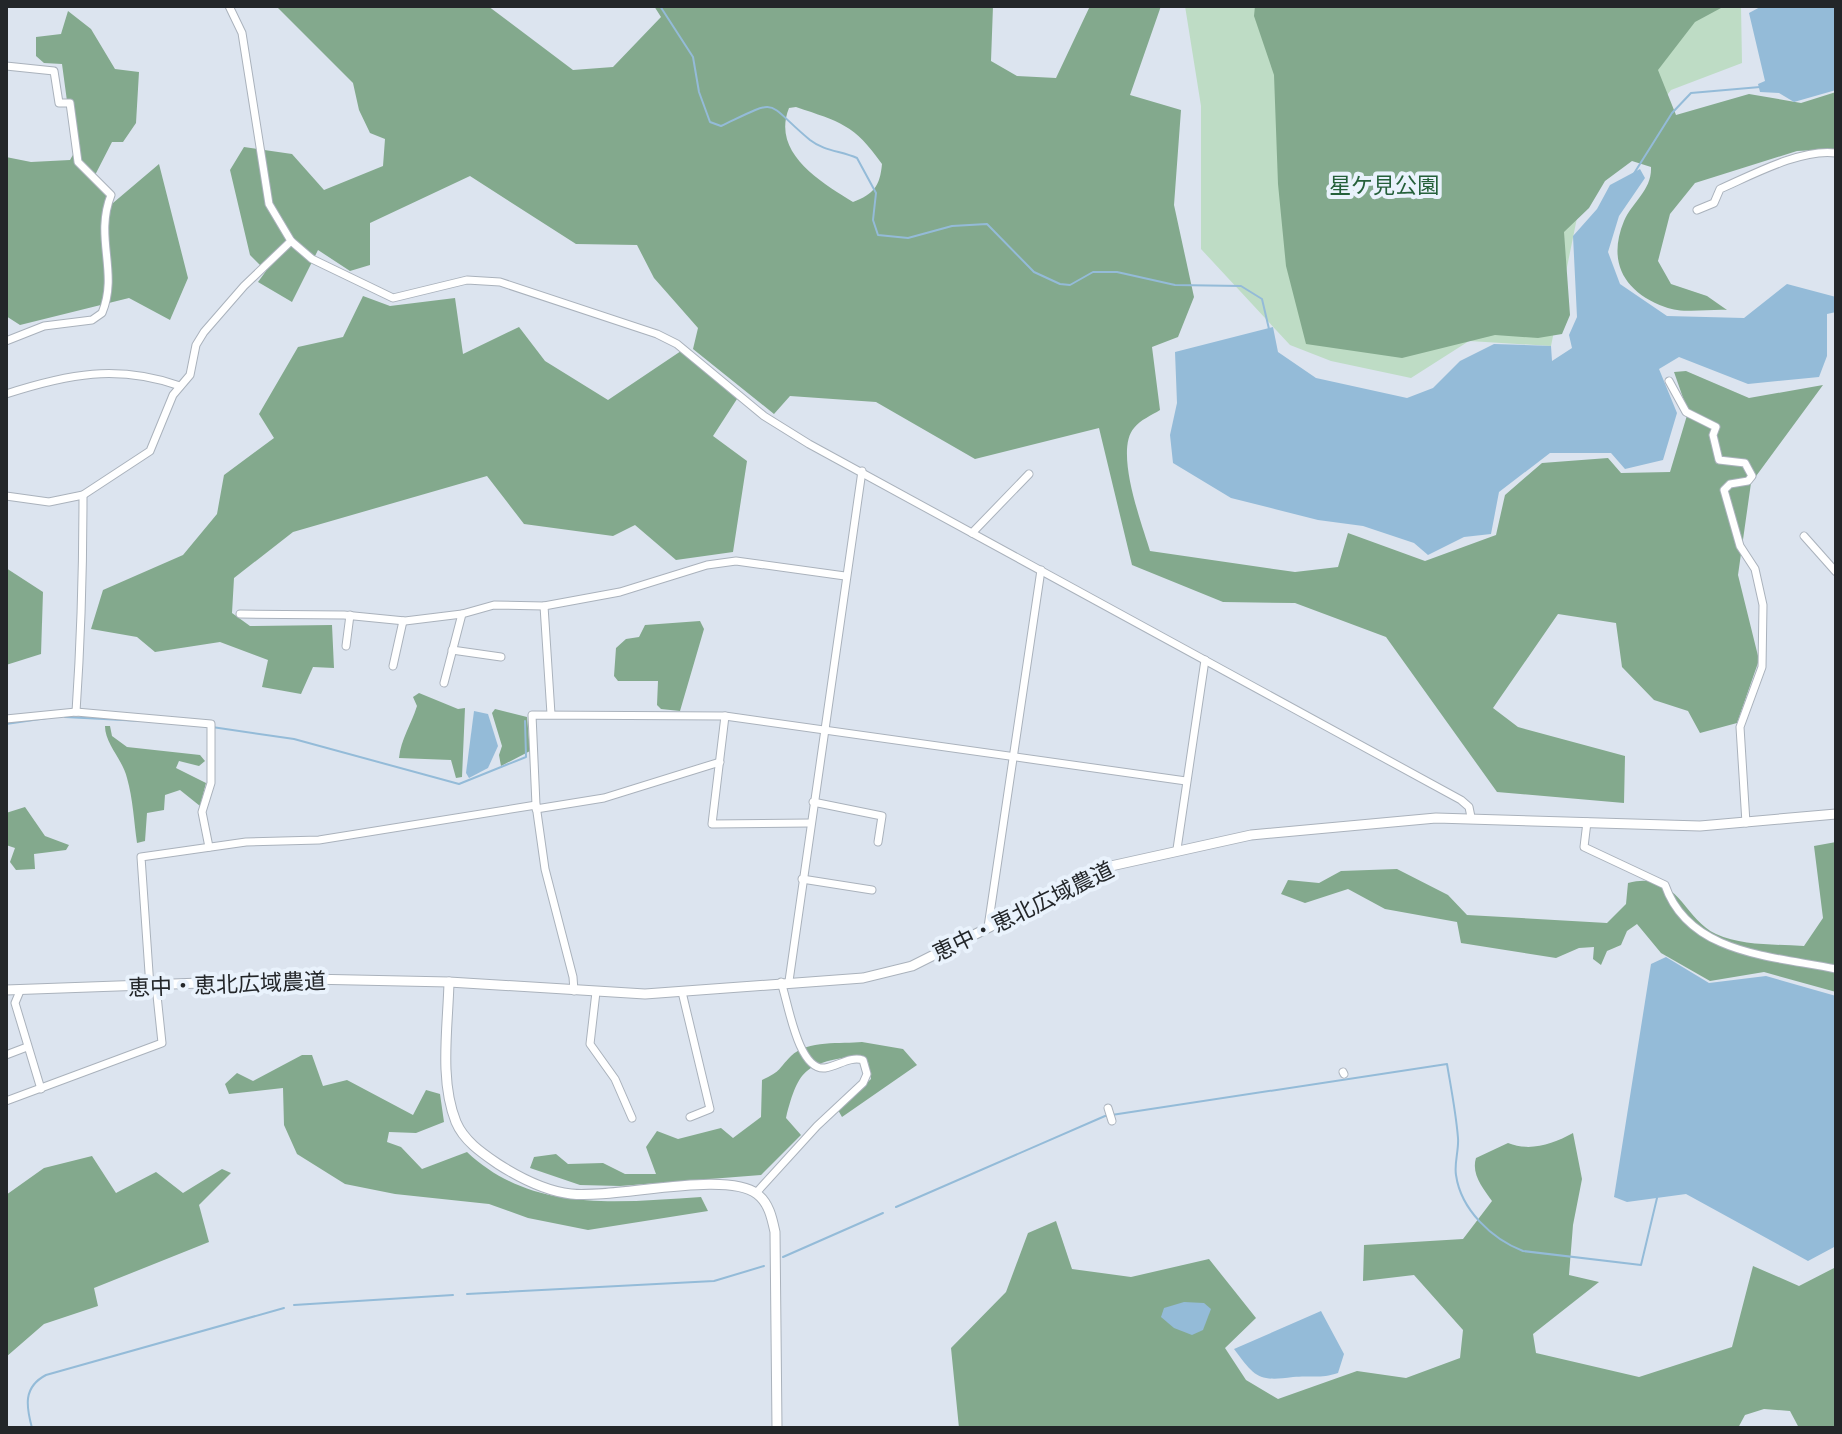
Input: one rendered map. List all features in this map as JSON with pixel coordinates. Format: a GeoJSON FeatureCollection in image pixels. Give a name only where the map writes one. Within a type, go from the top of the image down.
{"type":"FeatureCollection","features":[{"type":"Feature","properties":{"kind":"street"},"geometry":{"type":"LineString","coordinates":[[229,6],[242,33],[269,204],[291,241],[312,259],[393,298],[467,280],[500,282],[657,334],[677,344],[764,416],[1461,800],[1469,807],[1471,817]]}},
{"type":"Feature","properties":{"kind":"street"},"geometry":{"type":"LineString","coordinates":[[6,66],[54,71],[59,103],[70,103],[78,162],[111,195],[103,213],[109,275],[102,313],[92,320],[44,326],[6,341]]}},
{"type":"Feature","properties":{"kind":"street"},"geometry":{"type":"LineString","coordinates":[[1697,210],[1714,203],[1720,189],[1751,176],[1811,153],[1836,153]]}},
{"type":"Feature","properties":{"kind":"street"},"geometry":{"type":"LineString","coordinates":[[6,496],[49,502],[83,495],[150,451],[180,386],[190,375],[196,345],[204,332],[244,286],[291,241]]}},
{"type":"Feature","properties":{"kind":"street"},"geometry":{"type":"LineString","coordinates":[[6,394],[61,378],[129,373],[145,374],[180,386]]}},
{"type":"Feature","properties":{"kind":"street"},"geometry":{"type":"LineString","coordinates":[[1669,381],[1686,412],[1716,427],[1713,435],[1719,460],[1745,463],[1752,476],[1748,481],[1730,484],[1724,490],[1740,546],[1758,577],[1763,605],[1762,667],[1740,727],[1746,823]]}},
{"type":"Feature","properties":{"kind":"street"},"geometry":{"type":"LineString","coordinates":[[756,1193],[817,1126],[863,1083],[867,1074],[866,1065],[857,1058],[826,1068],[818,1068],[805,1059],[785,981],[862,471]]}},
{"type":"Feature","properties":{"kind":"street"},"geometry":{"type":"LineString","coordinates":[[972,533],[1029,474]]}},
{"type":"Feature","properties":{"kind":"street"},"geometry":{"type":"LineString","coordinates":[[76,712],[82,637],[78,609],[83,582],[83,495]]}},
{"type":"Feature","properties":{"kind":"street"},"geometry":{"type":"LineString","coordinates":[[1804,536],[1836,572]]}},
{"type":"Feature","properties":{"kind":"street"},"geometry":{"type":"LineString","coordinates":[[240,614],[350,615],[403,621],[462,614],[494,605],[544,606],[620,592],[707,565],[736,561],[845,576]]}},
{"type":"Feature","properties":{"kind":"street"},"geometry":{"type":"LineString","coordinates":[[988,927],[1041,570]]}},
{"type":"Feature","properties":{"kind":"street"},"geometry":{"type":"LineString","coordinates":[[544,606],[551,714]]}},
{"type":"Feature","properties":{"kind":"street"},"geometry":{"type":"LineString","coordinates":[[444,683],[462,614]]}},
{"type":"Feature","properties":{"kind":"street"},"geometry":{"type":"LineString","coordinates":[[346,646],[350,615]]}},
{"type":"Feature","properties":{"kind":"street"},"geometry":{"type":"LineString","coordinates":[[393,666],[403,621]]}},
{"type":"Feature","properties":{"kind":"street"},"geometry":{"type":"LineString","coordinates":[[452,650],[501,657]]}},
{"type":"Feature","properties":{"kind":"street"},"geometry":{"type":"LineString","coordinates":[[1177,849],[1205,660]]}},
{"type":"Feature","properties":{"kind":"street"},"geometry":{"type":"LineString","coordinates":[[6,719],[76,712],[211,724],[211,783],[202,812],[209,847]]}},
{"type":"Feature","properties":{"kind":"street"},"geometry":{"type":"LineString","coordinates":[[574,991],[545,869],[536,807],[532,715],[725,716],[1186,781]]}},
{"type":"Feature","properties":{"kind":"street"},"geometry":{"type":"LineString","coordinates":[[725,716],[712,824],[810,823]]}},
{"type":"Feature","properties":{"kind":"street"},"geometry":{"type":"LineString","coordinates":[[6,1101],[162,1043],[153,986],[141,857],[209,847],[334,838],[604,798],[720,762]]}},
{"type":"Feature","properties":{"kind":"street"},"geometry":{"type":"LineString","coordinates":[[813,802],[882,816],[878,842]]}},
{"type":"Feature","properties":{"kind":"street","name":"恵中・恵北広域農道"},"geometry":{"type":"LineString","coordinates":[[6,990],[308,979],[449,982],[596,992],[682,992],[785,981],[863,978],[895,972],[1111,866],[1251,835],[1471,817],[1700,826],[1836,814]]}},
{"type":"Feature","properties":{"kind":"street"},"geometry":{"type":"LineString","coordinates":[[1587,822],[1584,847],[1665,885],[1670,899],[1693,928],[1714,942],[1836,969]]}},
{"type":"Feature","properties":{"kind":"street"},"geometry":{"type":"LineString","coordinates":[[802,879],[872,890]]}},
{"type":"Feature","properties":{"kind":"street"},"geometry":{"type":"LineString","coordinates":[[449,982],[447,1071],[451,1108],[460,1130],[481,1152],[544,1188],[569,1194],[626,1194],[722,1184],[756,1193],[768,1208],[775,1232],[777,1428]]}},
{"type":"Feature","properties":{"kind":"street"},"geometry":{"type":"LineString","coordinates":[[20,991],[15,1003],[41,1089]]}},
{"type":"Feature","properties":{"kind":"street"},"geometry":{"type":"LineString","coordinates":[[596,992],[590,1044],[615,1079],[632,1118]]}},
{"type":"Feature","properties":{"kind":"street"},"geometry":{"type":"LineString","coordinates":[[682,992],[710,1109],[690,1117]]}},
{"type":"Feature","properties":{"kind":"street"},"geometry":{"type":"LineString","coordinates":[[6,1006],[15,1003]]}},
{"type":"Feature","properties":{"kind":"street"},"geometry":{"type":"LineString","coordinates":[[6,1055],[27,1047]]}},
{"type":"Feature","properties":{"kind":"street"},"geometry":{"type":"LineString","coordinates":[[1109,1109],[1112,1121]]}},
{"type":"Feature","properties":{"kind":"green space"},"geometry":{"type":"Polygon","coordinates":[[[276,6],[488,6],[573,70],[613,67],[661,17],[654,6],[993,6],[991,61],[1017,76],[1056,78],[1090,6],[1161,6],[1130,95],[1181,110],[1174,205],[1194,297],[1178,337],[1152,347],[1160,410],[1137,425],[1129,439],[1128,470],[1150,551],[1295,572],[1338,567],[1348,533],[1425,561],[1496,535],[1505,495],[1542,463],[1608,458],[1621,473],[1670,472],[1688,412],[1674,372],[1686,371],[1749,398],[1823,385],[1751,483],[1738,575],[1759,660],[1737,723],[1700,733],[1688,711],[1654,700],[1622,667],[1616,623],[1558,614],[1493,708],[1518,727],[1625,756],[1624,803],[1497,792],[1386,637],[1295,603],[1223,602],[1132,565],[1099,428],[975,459],[876,402],[790,396],[774,414],[693,349],[698,328],[654,278],[637,245],[576,244],[470,176],[370,223],[370,265],[350,271],[318,250],[292,302],[258,282],[266,271],[250,255],[230,170],[244,147],[292,154],[324,190],[383,166],[385,139],[370,133],[359,110],[353,83],[276,6]],[[796,107],[789,108],[785,124],[787,139],[802,164],[853,202],[866,196],[880,178],[882,164],[872,151],[845,126],[796,107]]]}},
{"type":"Feature","properties":{"kind":"green space","name":"星ケ見公園"},"geometry":{"type":"Polygon","coordinates":[[[1185,6],[1741,6],[1742,63],[1671,90],[1579,208],[1551,346],[1469,341],[1411,378],[1331,361],[1290,345],[1201,249],[1201,106],[1185,6]]]}},
{"type":"Feature","properties":{"kind":"green space","name":"星ケ見公園"},"geometry":{"type":"Polygon","coordinates":[[[1255,6],[1718,6],[1721,8],[1695,22],[1658,70],[1676,115],[1749,94],[1801,103],[1836,92],[1836,149],[1797,151],[1695,183],[1670,214],[1658,261],[1671,284],[1707,296],[1727,310],[1687,311],[1665,307],[1639,293],[1623,274],[1617,250],[1619,236],[1624,221],[1645,189],[1651,167],[1632,161],[1605,181],[1589,208],[1564,232],[1570,315],[1562,334],[1538,338],[1495,335],[1402,358],[1306,344],[1286,266],[1278,184],[1274,75],[1254,16],[1255,6]]]}},
{"type":"Feature","properties":{"kind":"green space"},"geometry":{"type":"Polygon","coordinates":[[[68,11],[91,29],[115,69],[139,72],[136,123],[123,142],[112,142],[92,181],[113,203],[159,164],[188,278],[170,320],[129,298],[20,325],[6,316],[6,157],[31,162],[70,160],[74,153],[62,64],[44,63],[36,56],[36,37],[61,34],[68,11]]]}},
{"type":"Feature","properties":{"kind":"green space"},"geometry":{"type":"Polygon","coordinates":[[[363,296],[390,306],[455,298],[463,354],[519,327],[545,361],[608,400],[681,351],[737,399],[713,436],[747,461],[733,552],[676,560],[635,525],[613,536],[524,524],[487,476],[293,532],[234,578],[232,613],[250,626],[332,625],[334,668],[313,667],[301,694],[262,687],[268,660],[220,642],[155,652],[137,637],[91,629],[103,590],[183,555],[217,514],[224,475],[274,438],[259,414],[298,347],[343,337],[363,296]]]}},
{"type":"Feature","properties":{"kind":"green space"},"geometry":{"type":"Polygon","coordinates":[[[6,568],[43,592],[41,654],[6,665],[6,568]]]}},
{"type":"Feature","properties":{"kind":"green space"},"geometry":{"type":"Polygon","coordinates":[[[700,621],[704,629],[680,711],[661,709],[657,705],[658,681],[618,681],[614,676],[616,648],[626,639],[639,637],[645,625],[700,621]]]}},
{"type":"Feature","properties":{"kind":"green space"},"geometry":{"type":"Polygon","coordinates":[[[419,693],[458,709],[465,708],[462,777],[456,778],[451,760],[399,758],[417,706],[413,697],[419,693]]]}},
{"type":"Feature","properties":{"kind":"green space"},"geometry":{"type":"Polygon","coordinates":[[[495,709],[527,717],[530,751],[501,766],[499,755],[502,746],[492,713],[495,709]]]}},
{"type":"Feature","properties":{"kind":"green space"},"geometry":{"type":"Polygon","coordinates":[[[105,726],[110,726],[112,736],[127,747],[200,755],[205,761],[199,766],[179,761],[176,768],[206,783],[200,806],[180,790],[165,795],[164,810],[147,813],[145,841],[137,843],[127,778],[105,726]]]}},
{"type":"Feature","properties":{"kind":"green space"},"geometry":{"type":"Polygon","coordinates":[[[25,807],[45,836],[69,845],[66,850],[34,854],[35,869],[16,870],[10,862],[15,848],[6,845],[6,813],[25,807]]]}},
{"type":"Feature","properties":{"kind":"green space"},"geometry":{"type":"Polygon","coordinates":[[[1836,842],[1836,992],[1764,972],[1710,981],[1661,953],[1637,924],[1627,931],[1621,945],[1607,951],[1601,965],[1593,959],[1594,947],[1579,948],[1556,958],[1461,943],[1457,922],[1385,909],[1348,889],[1305,903],[1281,894],[1288,880],[1319,883],[1341,871],[1397,869],[1448,895],[1467,915],[1607,923],[1626,904],[1628,883],[1645,881],[1669,889],[1695,918],[1716,934],[1748,943],[1804,946],[1823,918],[1814,846],[1836,842]]]}},
{"type":"Feature","properties":{"kind":"green space"},"geometry":{"type":"Polygon","coordinates":[[[862,1042],[903,1049],[917,1065],[842,1117],[838,1110],[871,1079],[868,1062],[858,1055],[827,1061],[808,1070],[796,1087],[786,1118],[801,1135],[761,1175],[620,1186],[580,1185],[530,1168],[534,1157],[556,1154],[568,1164],[603,1163],[625,1174],[656,1174],[646,1147],[657,1131],[678,1139],[721,1128],[733,1138],[761,1117],[762,1080],[777,1072],[791,1056],[815,1045],[862,1042]]]}},
{"type":"Feature","properties":{"kind":"green space"},"geometry":{"type":"Polygon","coordinates":[[[302,1055],[312,1055],[323,1086],[347,1080],[413,1115],[426,1090],[440,1094],[444,1122],[416,1133],[389,1132],[387,1142],[401,1147],[422,1169],[467,1152],[493,1172],[520,1186],[548,1195],[608,1201],[701,1197],[708,1211],[588,1230],[528,1218],[489,1204],[395,1194],[345,1184],[297,1154],[284,1125],[283,1088],[229,1094],[225,1084],[237,1073],[253,1081],[302,1055]]]}},
{"type":"Feature","properties":{"kind":"green space"},"geometry":{"type":"Polygon","coordinates":[[[1573,1133],[1582,1179],[1573,1225],[1569,1275],[1599,1282],[1533,1334],[1536,1353],[1639,1377],[1732,1347],[1753,1266],[1799,1286],[1836,1267],[1836,1428],[1799,1428],[1790,1411],[1764,1409],[1745,1415],[1738,1428],[959,1428],[951,1348],[1006,1292],[1028,1233],[1056,1221],[1072,1269],[1131,1277],[1209,1259],[1256,1318],[1225,1348],[1246,1380],[1278,1399],[1357,1371],[1406,1378],[1460,1358],[1463,1330],[1414,1275],[1363,1281],[1364,1245],[1463,1239],[1492,1201],[1476,1175],[1476,1158],[1508,1143],[1525,1147],[1541,1146],[1573,1133]]]}},
{"type":"Feature","properties":{"kind":"green space"},"geometry":{"type":"Polygon","coordinates":[[[92,1156],[116,1193],[156,1172],[183,1193],[222,1169],[231,1173],[199,1205],[209,1242],[94,1288],[98,1306],[44,1324],[6,1357],[6,1195],[44,1168],[92,1156]]]}},
{"type":"Feature","properties":{"kind":"water"},"geometry":{"type":"Polygon","coordinates":[[[1762,6],[1836,6],[1836,90],[1794,102],[1779,93],[1760,92],[1758,84],[1765,81],[1749,13],[1762,6]]]}},
{"type":"Feature","properties":{"kind":"water"},"geometry":{"type":"Polygon","coordinates":[[[1640,169],[1645,178],[1619,216],[1608,252],[1620,284],[1667,316],[1744,318],[1787,284],[1836,297],[1836,312],[1827,314],[1827,356],[1819,377],[1748,384],[1679,357],[1659,369],[1677,413],[1663,460],[1625,469],[1611,453],[1550,453],[1499,492],[1491,534],[1464,537],[1428,555],[1414,543],[1363,526],[1318,520],[1231,498],[1173,463],[1170,435],[1177,403],[1175,352],[1273,327],[1278,352],[1316,378],[1407,398],[1433,388],[1460,361],[1494,344],[1551,346],[1552,361],[1572,348],[1569,335],[1577,317],[1573,236],[1597,209],[1610,185],[1640,169]]]}},
{"type":"Feature","properties":{"kind":"water"},"geometry":{"type":"Polygon","coordinates":[[[474,711],[488,714],[498,746],[488,768],[469,778],[466,773],[474,711]]]}},
{"type":"Feature","properties":{"kind":"water"},"geometry":{"type":"Polygon","coordinates":[[[1666,957],[1709,983],[1766,976],[1836,996],[1836,1246],[1808,1261],[1686,1194],[1627,1202],[1614,1197],[1651,964],[1666,957]]]}},
{"type":"Feature","properties":{"kind":"water"},"geometry":{"type":"Polygon","coordinates":[[[1184,1302],[1204,1303],[1211,1309],[1203,1330],[1192,1335],[1174,1328],[1161,1317],[1164,1308],[1184,1302]]]}},
{"type":"Feature","properties":{"kind":"water"},"geometry":{"type":"Polygon","coordinates":[[[1321,1311],[1344,1354],[1338,1373],[1264,1378],[1247,1366],[1234,1349],[1321,1311]]]}},
{"type":"Feature","properties":{"kind":"waterway"},"geometry":{"type":"LineString","coordinates":[[660,6],[693,57],[699,92],[710,122],[721,126],[754,110],[771,108],[815,144],[857,158],[876,193],[873,220],[878,235],[908,238],[952,226],[987,224],[1034,272],[1060,284],[1070,285],[1093,272],[1117,272],[1175,285],[1241,286],[1262,299],[1269,329]]}},
{"type":"Feature","properties":{"kind":"waterway"},"geometry":{"type":"LineString","coordinates":[[1633,175],[1672,113],[1691,93],[1760,87]]}},
{"type":"Feature","properties":{"kind":"waterway"},"geometry":{"type":"LineString","coordinates":[[65,717],[142,721]]}},
{"type":"Feature","properties":{"kind":"waterway"},"geometry":{"type":"LineString","coordinates":[[6,724],[47,718]]}},
{"type":"Feature","properties":{"kind":"waterway"},"geometry":{"type":"LineString","coordinates":[[212,727],[294,739],[459,784],[526,757],[525,721]]}},
{"type":"Feature","properties":{"kind":"waterway"},"geometry":{"type":"LineString","coordinates":[[896,1207],[1105,1116],[1447,1064],[1457,1129],[1459,1188],[1471,1211],[1500,1239],[1523,1251],[1641,1265],[1657,1198]]}},
{"type":"Feature","properties":{"kind":"waterway"},"geometry":{"type":"LineString","coordinates":[[783,1257],[883,1213]]}},
{"type":"Feature","properties":{"kind":"waterway"},"geometry":{"type":"LineString","coordinates":[[467,1294],[714,1281],[764,1266]]}},
{"type":"Feature","properties":{"kind":"waterway"},"geometry":{"type":"LineString","coordinates":[[294,1305],[453,1295]]}},
{"type":"Feature","properties":{"kind":"waterway"},"geometry":{"type":"LineString","coordinates":[[32,1428],[28,1398],[33,1385],[46,1375],[284,1308]]}}]}
